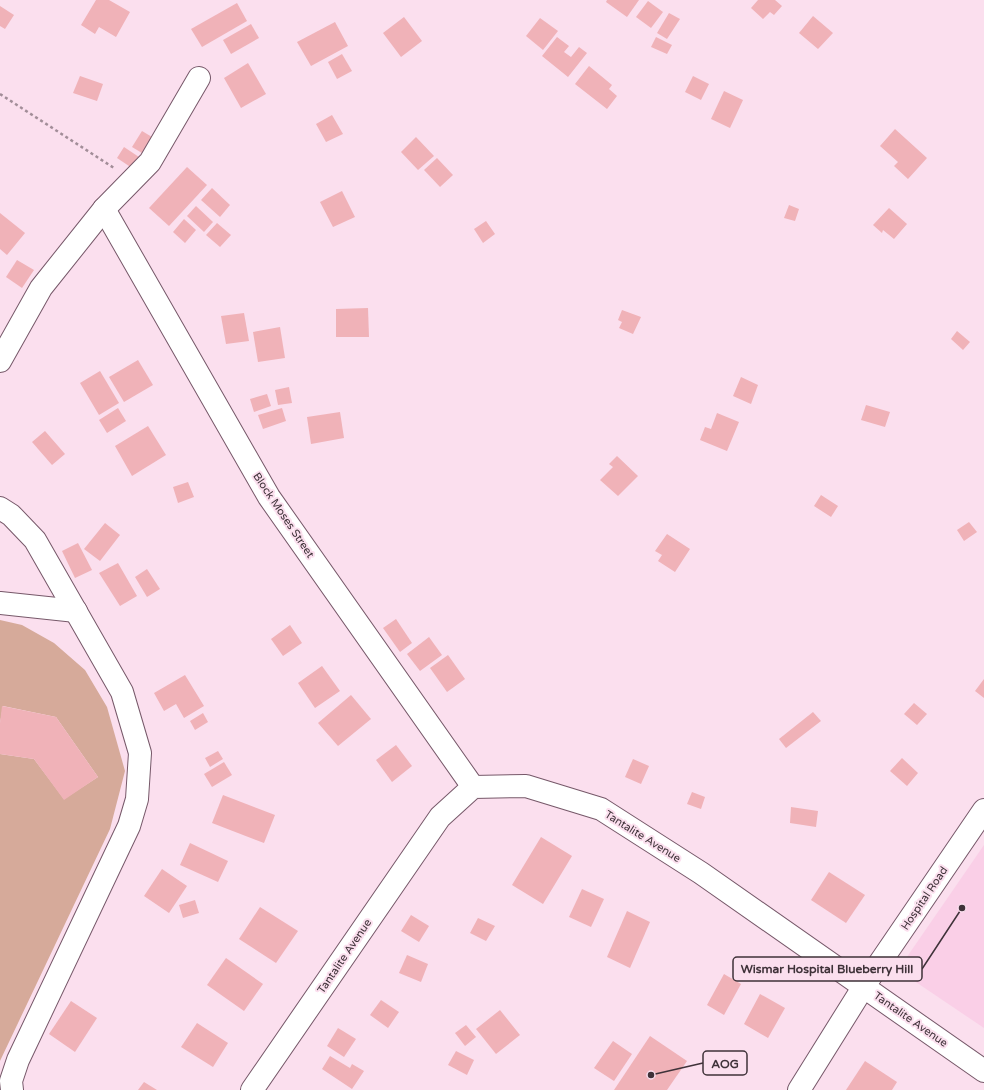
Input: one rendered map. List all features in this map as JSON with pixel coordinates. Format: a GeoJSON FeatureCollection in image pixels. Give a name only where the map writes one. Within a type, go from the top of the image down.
{"type":"FeatureCollection","features":[{"type":"Feature","properties":{"kind":"street"},"geometry":{"type":"LineString","coordinates":[[0,361],[41,288],[104,209],[150,162],[199,78]]}},
{"type":"Feature","properties":{"kind":"street","name":"Block Moses Street"},"geometry":{"type":"LineString","coordinates":[[104,209],[269,497],[473,787]]}},
{"type":"Feature","properties":{"kind":"street"},"geometry":{"type":"LineString","coordinates":[[0,508],[12,515],[35,540],[76,611],[122,692],[140,752],[137,798],[129,826],[18,1060],[11,1081],[12,1090]]}},
{"type":"Feature","properties":{"kind":"street"},"geometry":{"type":"LineString","coordinates":[[0,603],[76,611]]}},
{"type":"Feature","properties":{"kind":"street","name":"Tantalite Avenue"},"geometry":{"type":"LineString","coordinates":[[252,1090],[440,817],[473,787],[526,786],[601,809],[702,873],[984,1071]]}},
{"type":"Feature","properties":{"kind":"street","name":"Hospital Road"},"geometry":{"type":"LineString","coordinates":[[799,1090],[864,986],[984,810]]}},
{"type":"Feature","properties":{"kind":"path"},"geometry":{"type":"LineString","coordinates":[[0,94],[132,180]]}},
{"type":"Feature","properties":{"kind":"shaded area"},"geometry":{"type":"Polygon","coordinates":[[[0,620],[22,625],[54,643],[85,670],[107,707],[125,771],[110,829],[0,1061],[0,754],[34,759],[64,799],[98,777],[56,717],[3,706],[0,723],[0,620]]]}},
{"type":"Feature","properties":{"kind":"shaded area"},"geometry":{"type":"Polygon","coordinates":[[[984,845],[984,1028],[898,970],[984,845]]]}},
{"type":"Feature","properties":{"kind":"building"},"geometry":{"type":"Polygon","coordinates":[[[96,0],[109,0],[130,12],[116,37],[99,27],[95,34],[81,25],[96,0]]]}},
{"type":"Feature","properties":{"kind":"building"},"geometry":{"type":"Polygon","coordinates":[[[607,0],[639,0],[627,17],[606,2],[607,0]]]}},
{"type":"Feature","properties":{"kind":"building"},"geometry":{"type":"Polygon","coordinates":[[[758,0],[775,0],[782,6],[774,15],[770,12],[763,19],[751,8],[758,0]]]}},
{"type":"Feature","properties":{"kind":"building"},"geometry":{"type":"Polygon","coordinates":[[[648,1],[663,12],[651,28],[636,17],[648,1]]]}},
{"type":"Feature","properties":{"kind":"building"},"geometry":{"type":"Polygon","coordinates":[[[237,3],[247,21],[202,47],[191,29],[237,3]]]}},
{"type":"Feature","properties":{"kind":"building"},"geometry":{"type":"Polygon","coordinates":[[[0,6],[14,15],[5,29],[0,26],[0,6]]]}},
{"type":"Feature","properties":{"kind":"building"},"geometry":{"type":"Polygon","coordinates":[[[669,13],[680,19],[667,39],[657,33],[669,13]]]}},
{"type":"Feature","properties":{"kind":"building"},"geometry":{"type":"Polygon","coordinates":[[[813,16],[833,33],[818,49],[799,33],[813,16]]]}},
{"type":"Feature","properties":{"kind":"building"},"geometry":{"type":"Polygon","coordinates":[[[404,17],[422,41],[401,57],[383,33],[404,17]]]}},
{"type":"Feature","properties":{"kind":"building"},"geometry":{"type":"Polygon","coordinates":[[[540,18],[558,31],[543,50],[526,36],[540,18]]]}},
{"type":"Feature","properties":{"kind":"building"},"geometry":{"type":"Polygon","coordinates":[[[335,22],[348,46],[311,66],[297,42],[335,22]]]}},
{"type":"Feature","properties":{"kind":"building"},"geometry":{"type":"Polygon","coordinates":[[[251,24],[259,38],[231,54],[223,40],[251,24]]]}},
{"type":"Feature","properties":{"kind":"building"},"geometry":{"type":"Polygon","coordinates":[[[557,37],[569,46],[564,52],[571,57],[579,47],[587,53],[568,77],[542,56],[557,37]]]}},
{"type":"Feature","properties":{"kind":"building"},"geometry":{"type":"Polygon","coordinates":[[[656,37],[672,45],[667,54],[651,47],[656,37]]]}},
{"type":"Feature","properties":{"kind":"building"},"geometry":{"type":"Polygon","coordinates":[[[342,54],[352,71],[337,79],[328,62],[342,54]]]}},
{"type":"Feature","properties":{"kind":"building"},"geometry":{"type":"Polygon","coordinates":[[[248,63],[266,94],[241,108],[224,78],[248,63]]]}},
{"type":"Feature","properties":{"kind":"building"},"geometry":{"type":"Polygon","coordinates":[[[589,66],[612,85],[609,89],[617,96],[607,109],[575,84],[589,66]]]}},
{"type":"Feature","properties":{"kind":"building"},"geometry":{"type":"Polygon","coordinates":[[[80,76],[103,84],[97,101],[73,93],[80,76]]]}},
{"type":"Feature","properties":{"kind":"building"},"geometry":{"type":"Polygon","coordinates":[[[693,76],[709,84],[701,100],[685,92],[693,76]]]}},
{"type":"Feature","properties":{"kind":"building"},"geometry":{"type":"Polygon","coordinates":[[[724,91],[743,100],[730,128],[711,119],[724,91]]]}},
{"type":"Feature","properties":{"kind":"building"},"geometry":{"type":"Polygon","coordinates":[[[332,115],[343,134],[326,142],[316,124],[332,115]]]}},
{"type":"Feature","properties":{"kind":"building"},"geometry":{"type":"Polygon","coordinates":[[[895,129],[927,158],[908,179],[894,166],[898,162],[880,146],[895,129]]]}},
{"type":"Feature","properties":{"kind":"building"},"geometry":{"type":"Polygon","coordinates":[[[142,131],[152,137],[142,153],[132,147],[142,131]]]}},
{"type":"Feature","properties":{"kind":"building"},"geometry":{"type":"Polygon","coordinates":[[[416,137],[434,156],[418,170],[401,152],[416,137]]]}},
{"type":"Feature","properties":{"kind":"building"},"geometry":{"type":"Polygon","coordinates":[[[124,147],[139,157],[132,168],[117,158],[124,147]]]}},
{"type":"Feature","properties":{"kind":"building"},"geometry":{"type":"Polygon","coordinates":[[[437,158],[453,175],[440,187],[424,170],[437,158]]]}},
{"type":"Feature","properties":{"kind":"building"},"geometry":{"type":"Polygon","coordinates":[[[187,167],[207,185],[169,226],[149,208],[187,167]]]}},
{"type":"Feature","properties":{"kind":"building"},"geometry":{"type":"Polygon","coordinates":[[[212,188],[230,205],[220,217],[201,200],[212,188]]]}},
{"type":"Feature","properties":{"kind":"building"},"geometry":{"type":"Polygon","coordinates":[[[342,191],[355,217],[333,227],[320,202],[342,191]]]}},
{"type":"Feature","properties":{"kind":"building"},"geometry":{"type":"Polygon","coordinates":[[[789,205],[799,209],[795,221],[784,218],[789,205]]]}},
{"type":"Feature","properties":{"kind":"building"},"geometry":{"type":"Polygon","coordinates":[[[196,206],[213,222],[204,232],[187,216],[196,206]]]}},
{"type":"Feature","properties":{"kind":"building"},"geometry":{"type":"Polygon","coordinates":[[[889,208],[907,224],[894,239],[883,230],[882,233],[873,225],[889,208]]]}},
{"type":"Feature","properties":{"kind":"building"},"geometry":{"type":"Polygon","coordinates":[[[0,213],[25,233],[7,255],[0,249],[0,213]]]}},
{"type":"Feature","properties":{"kind":"building"},"geometry":{"type":"Polygon","coordinates":[[[184,219],[196,230],[185,243],[173,232],[184,219]]]}},
{"type":"Feature","properties":{"kind":"building"},"geometry":{"type":"Polygon","coordinates":[[[486,221],[495,234],[483,243],[474,229],[486,221]]]}},
{"type":"Feature","properties":{"kind":"building"},"geometry":{"type":"Polygon","coordinates":[[[217,223],[231,235],[220,247],[206,235],[217,223]]]}},
{"type":"Feature","properties":{"kind":"building"},"geometry":{"type":"Polygon","coordinates":[[[17,260],[34,270],[22,288],[6,277],[17,260]]]}},
{"type":"Feature","properties":{"kind":"building"},"geometry":{"type":"Polygon","coordinates":[[[368,308],[369,337],[336,337],[336,309],[368,308]]]}},
{"type":"Feature","properties":{"kind":"building"},"geometry":{"type":"Polygon","coordinates":[[[622,310],[641,317],[633,334],[619,328],[622,322],[618,320],[622,310]]]}},
{"type":"Feature","properties":{"kind":"building"},"geometry":{"type":"Polygon","coordinates":[[[244,313],[249,341],[226,344],[221,316],[244,313]]]}},
{"type":"Feature","properties":{"kind":"building"},"geometry":{"type":"Polygon","coordinates":[[[280,327],[285,358],[258,362],[253,332],[280,327]]]}},
{"type":"Feature","properties":{"kind":"building"},"geometry":{"type":"Polygon","coordinates":[[[957,331],[970,342],[963,350],[951,339],[957,331]]]}},
{"type":"Feature","properties":{"kind":"building"},"geometry":{"type":"Polygon","coordinates":[[[138,360],[153,385],[124,402],[109,377],[138,360]]]}},
{"type":"Feature","properties":{"kind":"building"},"geometry":{"type":"Polygon","coordinates":[[[100,371],[119,403],[99,415],[80,383],[100,371]]]}},
{"type":"Feature","properties":{"kind":"building"},"geometry":{"type":"Polygon","coordinates":[[[741,377],[758,385],[751,404],[733,396],[741,377]]]}},
{"type":"Feature","properties":{"kind":"building"},"geometry":{"type":"Polygon","coordinates":[[[289,387],[292,403],[278,405],[275,390],[289,387]]]}},
{"type":"Feature","properties":{"kind":"building"},"geometry":{"type":"Polygon","coordinates":[[[267,394],[271,406],[254,412],[250,399],[267,394]]]}},
{"type":"Feature","properties":{"kind":"building"},"geometry":{"type":"Polygon","coordinates":[[[866,405],[890,412],[885,427],[861,420],[866,405]]]}},
{"type":"Feature","properties":{"kind":"building"},"geometry":{"type":"Polygon","coordinates":[[[118,408],[126,421],[107,433],[99,420],[118,408]]]}},
{"type":"Feature","properties":{"kind":"building"},"geometry":{"type":"Polygon","coordinates":[[[282,408],[286,421],[263,429],[258,415],[282,408]]]}},
{"type":"Feature","properties":{"kind":"building"},"geometry":{"type":"Polygon","coordinates":[[[340,412],[344,438],[311,444],[307,417],[340,412]]]}},
{"type":"Feature","properties":{"kind":"building"},"geometry":{"type":"Polygon","coordinates":[[[717,413],[739,422],[727,451],[700,440],[705,427],[711,429],[717,413]]]}},
{"type":"Feature","properties":{"kind":"building"},"geometry":{"type":"Polygon","coordinates":[[[148,426],[166,455],[132,476],[115,446],[148,426]]]}},
{"type":"Feature","properties":{"kind":"building"},"geometry":{"type":"Polygon","coordinates":[[[45,431],[65,454],[52,465],[32,442],[45,431]]]}},
{"type":"Feature","properties":{"kind":"building"},"geometry":{"type":"Polygon","coordinates":[[[617,456],[638,476],[618,496],[600,480],[613,467],[609,464],[617,456]]]}},
{"type":"Feature","properties":{"kind":"building"},"geometry":{"type":"Polygon","coordinates":[[[188,482],[194,497],[178,503],[173,487],[188,482]]]}},
{"type":"Feature","properties":{"kind":"building"},"geometry":{"type":"Polygon","coordinates":[[[821,495],[838,506],[831,517],[814,506],[821,495]]]}},
{"type":"Feature","properties":{"kind":"building"},"geometry":{"type":"Polygon","coordinates":[[[969,522],[977,532],[964,541],[957,530],[969,522]]]}},
{"type":"Feature","properties":{"kind":"building"},"geometry":{"type":"Polygon","coordinates":[[[105,523],[120,535],[100,561],[84,549],[105,523]]]}},
{"type":"Feature","properties":{"kind":"building"},"geometry":{"type":"Polygon","coordinates":[[[667,534],[690,549],[675,572],[658,561],[662,555],[655,551],[667,534]]]}},
{"type":"Feature","properties":{"kind":"building"},"geometry":{"type":"Polygon","coordinates":[[[78,543],[92,570],[75,578],[62,551],[78,543]]]}},
{"type":"Feature","properties":{"kind":"building"},"geometry":{"type":"Polygon","coordinates":[[[118,563],[137,596],[120,606],[99,573],[118,563]]]}},
{"type":"Feature","properties":{"kind":"building"},"geometry":{"type":"Polygon","coordinates":[[[147,569],[160,589],[147,597],[135,577],[147,569]]]}},
{"type":"Feature","properties":{"kind":"building"},"geometry":{"type":"Polygon","coordinates":[[[396,619],[412,643],[400,652],[383,628],[396,619]]]}},
{"type":"Feature","properties":{"kind":"building"},"geometry":{"type":"Polygon","coordinates":[[[290,625],[302,643],[283,656],[271,639],[290,625]]]}},
{"type":"Feature","properties":{"kind":"building"},"geometry":{"type":"Polygon","coordinates":[[[429,637],[442,655],[420,671],[407,654],[429,637]]]}},
{"type":"Feature","properties":{"kind":"building"},"geometry":{"type":"Polygon","coordinates":[[[448,655],[465,679],[447,692],[430,668],[448,655]]]}},
{"type":"Feature","properties":{"kind":"building"},"geometry":{"type":"Polygon","coordinates":[[[322,666],[340,691],[315,708],[298,683],[322,666]]]}},
{"type":"Feature","properties":{"kind":"building"},"geometry":{"type":"Polygon","coordinates":[[[185,675],[204,706],[184,718],[176,704],[164,711],[154,693],[185,675]]]}},
{"type":"Feature","properties":{"kind":"building"},"geometry":{"type":"Polygon","coordinates":[[[984,679],[984,698],[975,691],[984,679]]]}},
{"type":"Feature","properties":{"kind":"building"},"geometry":{"type":"Polygon","coordinates":[[[351,695],[371,719],[338,746],[318,723],[351,695]]]}},
{"type":"Feature","properties":{"kind":"building"},"geometry":{"type":"Polygon","coordinates":[[[914,703],[927,714],[917,725],[904,714],[914,703]]]}},
{"type":"Feature","properties":{"kind":"building"},"geometry":{"type":"Polygon","coordinates":[[[2,706],[56,717],[98,777],[64,800],[34,759],[0,754],[0,723],[2,706]]]}},
{"type":"Feature","properties":{"kind":"building"},"geometry":{"type":"Polygon","coordinates":[[[813,712],[821,721],[786,748],[779,739],[813,712]]]}},
{"type":"Feature","properties":{"kind":"building"},"geometry":{"type":"Polygon","coordinates":[[[203,713],[208,722],[195,730],[190,721],[203,713]]]}},
{"type":"Feature","properties":{"kind":"building"},"geometry":{"type":"Polygon","coordinates":[[[396,745],[412,766],[392,782],[376,760],[396,745]]]}},
{"type":"Feature","properties":{"kind":"building"},"geometry":{"type":"Polygon","coordinates":[[[218,751],[223,759],[210,767],[205,758],[218,751]]]}},
{"type":"Feature","properties":{"kind":"building"},"geometry":{"type":"Polygon","coordinates":[[[902,758],[918,773],[907,786],[890,771],[902,758]]]}},
{"type":"Feature","properties":{"kind":"building"},"geometry":{"type":"Polygon","coordinates":[[[633,759],[649,766],[641,784],[625,777],[633,759]]]}},
{"type":"Feature","properties":{"kind":"building"},"geometry":{"type":"Polygon","coordinates":[[[224,762],[232,775],[212,787],[204,774],[224,762]]]}},
{"type":"Feature","properties":{"kind":"building"},"geometry":{"type":"Polygon","coordinates":[[[692,792],[705,797],[701,809],[687,804],[692,792]]]}},
{"type":"Feature","properties":{"kind":"building"},"geometry":{"type":"Polygon","coordinates":[[[223,795],[275,815],[264,843],[212,823],[223,795]]]}},
{"type":"Feature","properties":{"kind":"building"},"geometry":{"type":"Polygon","coordinates":[[[791,807],[818,811],[816,827],[790,823],[791,807]]]}},
{"type":"Feature","properties":{"kind":"building"},"geometry":{"type":"Polygon","coordinates":[[[541,837],[572,856],[543,904],[512,885],[541,837]]]}},
{"type":"Feature","properties":{"kind":"building"},"geometry":{"type":"Polygon","coordinates":[[[190,843],[228,861],[218,882],[180,865],[190,843]]]}},
{"type":"Feature","properties":{"kind":"building"},"geometry":{"type":"Polygon","coordinates":[[[162,869],[187,886],[169,913],[144,896],[162,869]]]}},
{"type":"Feature","properties":{"kind":"building"},"geometry":{"type":"Polygon","coordinates":[[[829,872],[865,895],[846,923],[811,900],[829,872]]]}},
{"type":"Feature","properties":{"kind":"building"},"geometry":{"type":"Polygon","coordinates":[[[582,889],[604,899],[591,927],[569,917],[582,889]]]}},
{"type":"Feature","properties":{"kind":"building"},"geometry":{"type":"Polygon","coordinates":[[[195,900],[199,913],[183,918],[179,905],[195,900]]]}},
{"type":"Feature","properties":{"kind":"building"},"geometry":{"type":"Polygon","coordinates":[[[260,907],[298,931],[276,963],[239,939],[260,907]]]}},
{"type":"Feature","properties":{"kind":"building"},"geometry":{"type":"Polygon","coordinates":[[[627,911],[650,922],[630,968],[607,957],[627,911]]]}},
{"type":"Feature","properties":{"kind":"building"},"geometry":{"type":"Polygon","coordinates":[[[411,915],[429,926],[419,942],[401,931],[411,915]]]}},
{"type":"Feature","properties":{"kind":"building"},"geometry":{"type":"Polygon","coordinates":[[[478,918],[495,926],[486,941],[470,933],[478,918]]]}},
{"type":"Feature","properties":{"kind":"building"},"geometry":{"type":"Polygon","coordinates":[[[407,955],[428,964],[421,982],[399,973],[407,955]]]}},
{"type":"Feature","properties":{"kind":"building"},"geometry":{"type":"Polygon","coordinates":[[[226,958],[263,984],[244,1011],[207,985],[226,958]]]}},
{"type":"Feature","properties":{"kind":"building"},"geometry":{"type":"Polygon","coordinates":[[[724,974],[741,984],[724,1015],[707,1005],[724,974]]]}},
{"type":"Feature","properties":{"kind":"building"},"geometry":{"type":"Polygon","coordinates":[[[760,994],[785,1008],[768,1038],[744,1024],[760,994]]]}},
{"type":"Feature","properties":{"kind":"building"},"geometry":{"type":"Polygon","coordinates":[[[381,1000],[399,1012],[388,1028],[370,1015],[381,1000]]]}},
{"type":"Feature","properties":{"kind":"building"},"geometry":{"type":"Polygon","coordinates":[[[71,1001],[97,1018],[75,1052],[49,1034],[71,1001]]]}},
{"type":"Feature","properties":{"kind":"building"},"geometry":{"type":"Polygon","coordinates":[[[500,1010],[520,1035],[496,1054],[476,1029],[500,1010]]]}},
{"type":"Feature","properties":{"kind":"building"},"geometry":{"type":"Polygon","coordinates":[[[197,1023],[228,1043],[213,1067],[181,1047],[197,1023]]]}},
{"type":"Feature","properties":{"kind":"building"},"geometry":{"type":"Polygon","coordinates":[[[466,1025],[476,1037],[465,1046],[455,1033],[466,1025]]]}},
{"type":"Feature","properties":{"kind":"building"},"geometry":{"type":"Polygon","coordinates":[[[338,1028],[356,1039],[344,1057],[327,1046],[338,1028]]]}},
{"type":"Feature","properties":{"kind":"building"},"geometry":{"type":"Polygon","coordinates":[[[650,1036],[687,1061],[667,1090],[614,1090],[650,1036]]]}},
{"type":"Feature","properties":{"kind":"building"},"geometry":{"type":"Polygon","coordinates":[[[613,1041],[632,1054],[614,1081],[594,1068],[613,1041]]]}},
{"type":"Feature","properties":{"kind":"building"},"geometry":{"type":"Polygon","coordinates":[[[456,1051],[474,1060],[467,1075],[448,1065],[456,1051]]]}},
{"type":"Feature","properties":{"kind":"building"},"geometry":{"type":"Polygon","coordinates":[[[330,1056],[350,1068],[352,1064],[364,1071],[352,1089],[322,1069],[330,1056]]]}},
{"type":"Feature","properties":{"kind":"building"},"geometry":{"type":"Polygon","coordinates":[[[865,1061],[897,1082],[892,1090],[846,1090],[865,1061]]]}},
{"type":"Feature","properties":{"kind":"building"},"geometry":{"type":"Polygon","coordinates":[[[144,1082],[157,1090],[138,1090],[144,1082]]]}},
{"type":"Feature","properties":{"kind":"place","name":"Wismar Hospital Blueberry Hill"},"geometry":{"type":"Point","coordinates":[962,908]}},
{"type":"Feature","properties":{"kind":"place","name":"AOG"},"geometry":{"type":"Point","coordinates":[651,1075]}}]}
